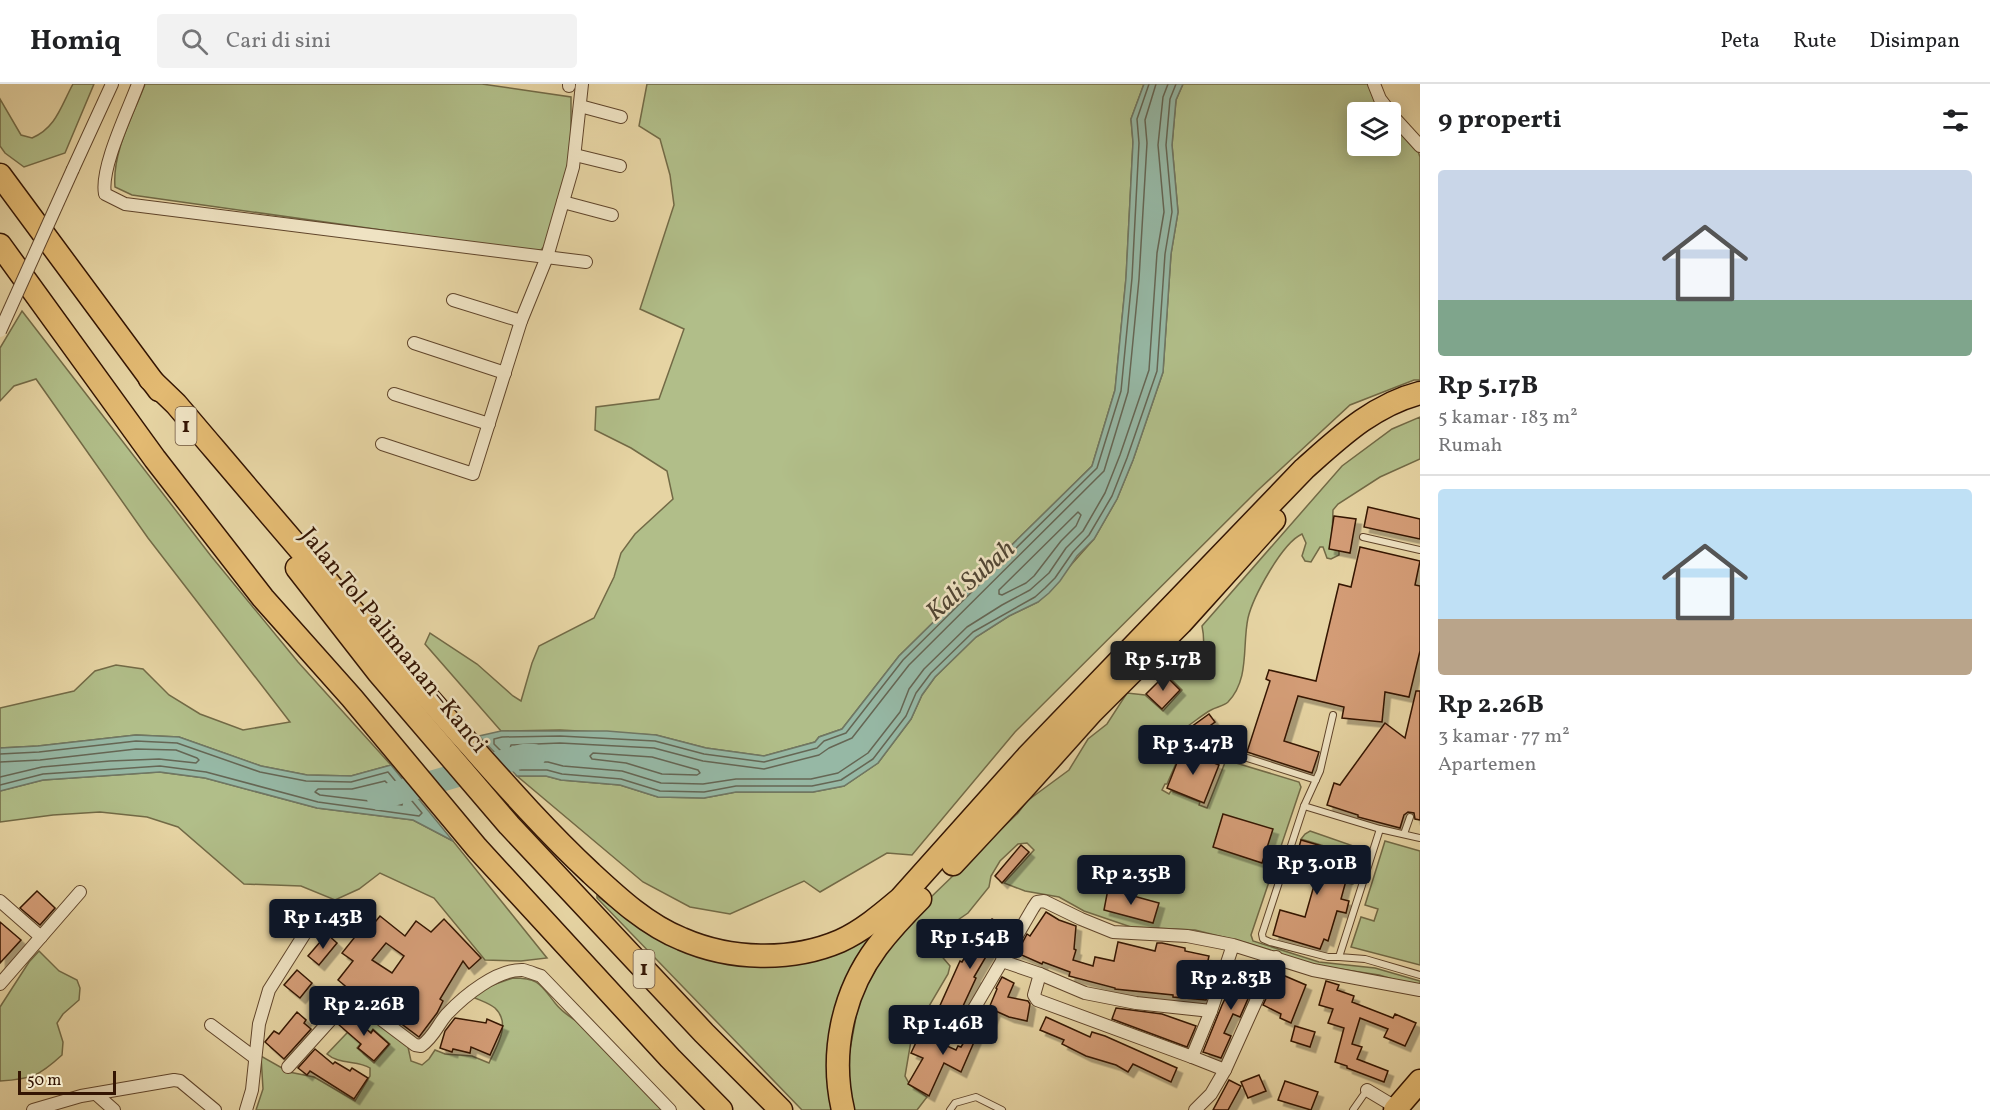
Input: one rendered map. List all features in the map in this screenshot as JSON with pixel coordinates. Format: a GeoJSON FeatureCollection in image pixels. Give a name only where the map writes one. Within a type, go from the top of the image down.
{"type":"FeatureCollection","features":[{"type":"Feature","properties":{"kind":"highway"},"geometry":{"type":"LineString","coordinates":[[0,175],[150,379],[176,404],[386,667],[611,892],[645,919],[681,939],[718,950],[753,956],[798,952],[839,941],[878,918],[914,885],[1027,757],[1304,469],[1366,416],[1389,403],[1420,393]]}},
{"type":"Feature","properties":{"kind":"highway","name":"1"},"geometry":{"type":"LineString","coordinates":[[0,244],[196,513],[263,598],[352,698],[477,848],[662,1050],[721,1110]]}},
{"type":"Feature","properties":{"kind":"highway"},"geometry":{"type":"LineString","coordinates":[[843,1110],[837,1066],[838,1042],[851,993],[876,948],[1092,712],[1181,623],[1326,462],[1374,422],[1396,410],[1420,402]]}},
{"type":"Feature","properties":{"kind":"highway","name":"Jalan Tol Palimanan–Kanci"},"geometry":{"type":"LineString","coordinates":[[386,667],[509,825],[704,1033],[781,1110]]}},
{"type":"Feature","properties":{"kind":"highway"},"geometry":{"type":"LineString","coordinates":[[1396,1109],[1420,1081]]}},
{"type":"Feature","properties":{"kind":"street"},"geometry":{"type":"LineString","coordinates":[[0,332],[112,84]]}},
{"type":"Feature","properties":{"kind":"street"},"geometry":{"type":"LineString","coordinates":[[138,84],[120,129],[103,183],[105,194],[116,201],[125,204],[586,262]]}},
{"type":"Feature","properties":{"kind":"street"},"geometry":{"type":"LineString","coordinates":[[1374,84],[1382,102]]}},
{"type":"Feature","properties":{"kind":"street"},"geometry":{"type":"LineString","coordinates":[[382,444],[473,474],[521,321],[547,257],[573,167],[580,106],[573,85]]}},
{"type":"Feature","properties":{"kind":"street"},"geometry":{"type":"LineString","coordinates":[[580,106],[621,117]]}},
{"type":"Feature","properties":{"kind":"street"},"geometry":{"type":"LineString","coordinates":[[1401,125],[1420,145]]}},
{"type":"Feature","properties":{"kind":"street"},"geometry":{"type":"LineString","coordinates":[[574,155],[620,166]]}},
{"type":"Feature","properties":{"kind":"street"},"geometry":{"type":"LineString","coordinates":[[563,202],[612,215]]}},
{"type":"Feature","properties":{"kind":"street"},"geometry":{"type":"LineString","coordinates":[[453,300],[521,321]]}},
{"type":"Feature","properties":{"kind":"street"},"geometry":{"type":"LineString","coordinates":[[414,343],[505,373]]}},
{"type":"Feature","properties":{"kind":"street"},"geometry":{"type":"LineString","coordinates":[[394,394],[489,424]]}},
{"type":"Feature","properties":{"kind":"street"},"geometry":{"type":"LineString","coordinates":[[0,984],[80,892]]}},
{"type":"Feature","properties":{"kind":"street"},"geometry":{"type":"LineString","coordinates":[[0,901],[41,937]]}},
{"type":"Feature","properties":{"kind":"street"},"geometry":{"type":"LineString","coordinates":[[926,1029],[948,1037],[958,1036],[1033,908],[1037,902],[1044,901],[1113,932],[1148,935],[1177,934],[1233,945],[1312,970],[1420,990]]}},
{"type":"Feature","properties":{"kind":"street"},"geometry":{"type":"LineString","coordinates":[[246,1110],[252,1090],[259,1024],[269,990],[314,919]]}},
{"type":"Feature","properties":{"kind":"street"},"geometry":{"type":"LineString","coordinates":[[1192,1057],[1211,1011],[1233,945]]}},
{"type":"Feature","properties":{"kind":"street"},"geometry":{"type":"LineString","coordinates":[[1195,1110],[1211,1094],[1225,1070],[1276,957]]}},
{"type":"Feature","properties":{"kind":"street"},"geometry":{"type":"LineString","coordinates":[[1002,961],[1085,993],[1111,1000],[1211,1011]]}},
{"type":"Feature","properties":{"kind":"street"},"geometry":{"type":"LineString","coordinates":[[288,1067],[344,1005],[358,1002],[415,1045],[421,1046],[429,1041],[446,1015],[481,984],[508,972],[523,970],[541,976],[670,1110]]}},
{"type":"Feature","properties":{"kind":"street"},"geometry":{"type":"LineString","coordinates":[[1040,974],[1034,996],[1037,1000],[1225,1070]]}},
{"type":"Feature","properties":{"kind":"street"},"geometry":{"type":"LineString","coordinates":[[211,1025],[255,1058]]}},
{"type":"Feature","properties":{"kind":"street"},"geometry":{"type":"LineString","coordinates":[[33,1110],[60,1101],[174,1080],[180,1081],[215,1110]]}},
{"type":"Feature","properties":{"kind":"street"},"geometry":{"type":"LineString","coordinates":[[1367,1090],[1396,1109]]}},
{"type":"Feature","properties":{"kind":"street"},"geometry":{"type":"LineString","coordinates":[[96,1094],[114,1110]]}},
{"type":"Feature","properties":{"kind":"lane"},"geometry":{"type":"LineString","coordinates":[[1363,537],[1420,550]]}},
{"type":"Feature","properties":{"kind":"lane"},"geometry":{"type":"LineString","coordinates":[[1333,715],[1320,771],[1304,806],[1263,929],[1263,939],[1328,957],[1365,959],[1420,975]]}},
{"type":"Feature","properties":{"kind":"lane"},"geometry":{"type":"LineString","coordinates":[[1216,748],[1316,780]]}},
{"type":"Feature","properties":{"kind":"lane"},"geometry":{"type":"LineString","coordinates":[[1304,806],[1380,829],[1420,838]]}},
{"type":"Feature","properties":{"kind":"lane"},"geometry":{"type":"LineString","coordinates":[[1404,834],[1410,817]]}},
{"type":"Feature","properties":{"kind":"lane"},"geometry":{"type":"LineString","coordinates":[[1339,957],[1380,829]]}},
{"type":"Feature","properties":{"kind":"lane"},"geometry":{"type":"LineString","coordinates":[[1353,1110],[1367,1090]]}},
{"type":"Feature","properties":{"kind":"lane"},"geometry":{"type":"LineString","coordinates":[[950,1110],[955,1103],[975,1097],[1002,1110]]}},
{"type":"Feature","properties":{"kind":"green space"},"geometry":{"type":"Polygon","coordinates":[[[73,84],[94,84],[65,153],[24,167],[5,153],[0,146],[0,99],[21,135],[32,138],[40,134],[52,122],[73,84]]]}},
{"type":"Feature","properties":{"kind":"green space"},"geometry":{"type":"Polygon","coordinates":[[[145,84],[482,84],[571,97],[571,152],[547,243],[541,250],[531,251],[132,195],[115,187],[115,174],[124,134],[145,84]]]}},
{"type":"Feature","properties":{"kind":"green space"},"geometry":{"type":"Polygon","coordinates":[[[647,84],[1144,84],[1131,119],[1133,142],[1126,278],[1115,390],[1092,466],[899,656],[842,729],[819,737],[815,742],[764,756],[706,748],[656,735],[560,730],[501,731],[425,644],[430,633],[477,664],[521,701],[539,646],[594,618],[614,577],[621,553],[635,534],[673,499],[667,471],[631,448],[595,430],[596,407],[659,399],[684,329],[640,309],[674,205],[670,175],[660,139],[639,126],[647,84]]]}},
{"type":"Feature","properties":{"kind":"green space"},"geometry":{"type":"Polygon","coordinates":[[[1183,84],[1370,84],[1381,102],[1347,102],[1347,156],[1401,156],[1401,129],[1417,148],[1420,157],[1420,380],[1414,380],[1350,405],[1257,491],[1015,732],[912,855],[887,853],[820,892],[804,881],[730,914],[690,907],[643,882],[517,776],[546,776],[561,780],[620,785],[658,797],[704,798],[736,792],[813,792],[844,786],[878,763],[911,719],[922,695],[935,677],[976,637],[1009,616],[1038,602],[1094,539],[1117,499],[1163,372],[1171,254],[1178,212],[1172,145],[1176,100],[1183,84]]]}},
{"type":"Feature","properties":{"kind":"green space"},"geometry":{"type":"Polygon","coordinates":[[[22,311],[211,556],[298,662],[391,765],[351,776],[307,775],[261,766],[179,737],[136,735],[0,748],[0,708],[74,691],[95,671],[116,665],[143,669],[169,695],[200,714],[243,730],[290,722],[148,538],[36,379],[14,386],[0,401],[0,348],[22,311]]]}},
{"type":"Feature","properties":{"kind":"green space"},"geometry":{"type":"Polygon","coordinates":[[[1420,417],[1420,459],[1380,477],[1338,504],[1333,510],[1332,538],[1339,549],[1339,555],[1331,559],[1327,558],[1323,547],[1320,547],[1311,562],[1305,561],[1302,556],[1306,543],[1302,534],[1294,539],[1277,559],[1262,585],[1248,618],[1240,683],[1226,703],[1185,728],[1193,740],[1201,735],[1198,755],[1186,751],[1187,748],[1180,745],[1177,752],[1180,754],[1162,790],[1200,802],[1199,805],[1207,808],[1226,760],[1299,782],[1301,787],[1251,935],[1253,941],[1319,962],[1375,968],[1420,981],[1420,987],[1379,975],[1307,964],[1247,943],[1195,930],[1131,927],[1084,911],[1059,897],[1025,891],[1004,883],[1034,850],[1027,843],[1018,844],[1000,861],[991,876],[989,887],[968,913],[952,924],[938,952],[950,966],[948,974],[912,1035],[905,1076],[910,1085],[927,1097],[917,1110],[852,1110],[849,1055],[861,990],[871,968],[929,899],[1018,813],[1027,801],[1069,770],[1088,739],[1107,724],[1127,693],[1145,695],[1163,711],[1182,690],[1160,668],[1160,661],[1178,650],[1184,657],[1184,665],[1196,664],[1202,654],[1202,626],[1342,466],[1392,429],[1420,417]]]}},
{"type":"Feature","properties":{"kind":"green space"},"geometry":{"type":"Polygon","coordinates":[[[159,772],[205,778],[317,808],[413,820],[453,841],[547,958],[521,961],[485,960],[434,898],[380,873],[359,889],[335,900],[301,886],[244,884],[178,827],[147,817],[100,812],[0,822],[0,791],[43,780],[159,772]]]}},
{"type":"Feature","properties":{"kind":"green space"},"geometry":{"type":"Polygon","coordinates":[[[1310,831],[1362,849],[1353,884],[1346,883],[1354,855],[1301,839],[1310,831]]]}},
{"type":"Feature","properties":{"kind":"green space"},"geometry":{"type":"Polygon","coordinates":[[[1385,841],[1420,851],[1420,965],[1351,947],[1361,917],[1374,921],[1378,909],[1365,905],[1385,841]]]}},
{"type":"Feature","properties":{"kind":"green space"},"geometry":{"type":"Polygon","coordinates":[[[597,896],[624,916],[721,958],[878,925],[868,945],[835,1110],[802,1110],[597,896]]]}},
{"type":"Feature","properties":{"kind":"green space"},"geometry":{"type":"Polygon","coordinates":[[[39,951],[59,971],[77,980],[80,988],[79,1000],[63,1014],[57,1023],[63,1042],[62,1055],[47,1068],[34,1075],[0,1081],[0,1007],[29,962],[39,951]]]}},
{"type":"Feature","properties":{"kind":"green space"},"geometry":{"type":"Polygon","coordinates":[[[513,978],[528,979],[538,983],[561,1009],[581,1024],[663,1110],[256,1110],[263,1089],[261,1056],[289,1072],[314,1077],[355,1101],[370,1076],[370,1068],[337,1060],[327,1054],[365,1014],[408,1047],[411,1061],[422,1065],[435,1050],[445,1054],[472,1056],[489,1063],[501,1035],[502,1021],[495,1008],[473,997],[487,987],[513,978]],[[373,1029],[357,1048],[374,1063],[390,1044],[373,1029]]]}},
{"type":"Feature","properties":{"kind":"water"},"geometry":{"type":"Polygon","coordinates":[[[1144,84],[1183,84],[1176,100],[1172,145],[1178,212],[1171,254],[1163,372],[1117,499],[1094,539],[1077,556],[1060,581],[1038,602],[1009,616],[976,637],[935,677],[922,695],[911,719],[878,763],[844,786],[813,792],[736,792],[704,798],[658,797],[620,785],[561,780],[546,776],[517,776],[479,736],[501,731],[607,731],[656,735],[706,748],[764,756],[815,742],[819,737],[842,729],[899,656],[1092,466],[1115,390],[1126,278],[1133,142],[1131,119],[1144,84]]]}},
{"type":"Feature","properties":{"kind":"water"},"geometry":{"type":"Polygon","coordinates":[[[136,735],[179,737],[261,766],[307,775],[351,776],[391,765],[453,841],[413,820],[317,808],[205,778],[160,772],[43,780],[0,791],[0,748],[136,735]]]}},
{"type":"Feature","properties":{"kind":"building"},"geometry":{"type":"Polygon","coordinates":[[[1368,507],[1420,519],[1420,539],[1364,527],[1368,507]]]}},
{"type":"Feature","properties":{"kind":"building"},"geometry":{"type":"Polygon","coordinates":[[[1334,516],[1356,519],[1350,553],[1329,549],[1334,516]]]}},
{"type":"Feature","properties":{"kind":"building"},"geometry":{"type":"Polygon","coordinates":[[[1360,547],[1420,561],[1415,585],[1420,586],[1420,651],[1409,697],[1385,692],[1382,722],[1342,718],[1344,707],[1298,696],[1284,741],[1319,752],[1312,773],[1247,752],[1270,681],[1266,679],[1269,670],[1316,681],[1339,584],[1351,587],[1360,547]]]}},
{"type":"Feature","properties":{"kind":"building"},"geometry":{"type":"Polygon","coordinates":[[[1165,675],[1180,690],[1162,709],[1146,694],[1165,675]]]}},
{"type":"Feature","properties":{"kind":"building"},"geometry":{"type":"Polygon","coordinates":[[[1416,691],[1420,691],[1420,820],[1415,819],[1414,813],[1408,812],[1404,815],[1400,828],[1358,817],[1358,815],[1327,805],[1334,783],[1340,785],[1385,723],[1405,738],[1416,691]]]}},
{"type":"Feature","properties":{"kind":"building"},"geometry":{"type":"Polygon","coordinates":[[[1209,714],[1215,722],[1193,738],[1187,730],[1209,714]]]}},
{"type":"Feature","properties":{"kind":"building"},"geometry":{"type":"Polygon","coordinates":[[[1182,750],[1219,765],[1204,803],[1167,788],[1182,750]]]}},
{"type":"Feature","properties":{"kind":"building"},"geometry":{"type":"Polygon","coordinates":[[[1223,814],[1273,829],[1262,863],[1213,847],[1223,814]]]}},
{"type":"Feature","properties":{"kind":"building"},"geometry":{"type":"Polygon","coordinates":[[[1301,840],[1353,855],[1341,899],[1349,901],[1346,913],[1337,911],[1328,941],[1324,939],[1320,949],[1273,935],[1280,910],[1305,917],[1317,875],[1293,868],[1301,840]]]}},
{"type":"Feature","properties":{"kind":"building"},"geometry":{"type":"Polygon","coordinates":[[[1021,845],[1029,852],[1002,883],[995,876],[1021,845]]]}},
{"type":"Feature","properties":{"kind":"building"},"geometry":{"type":"Polygon","coordinates":[[[1108,889],[1159,903],[1153,923],[1104,910],[1108,889]]]}},
{"type":"Feature","properties":{"kind":"building"},"geometry":{"type":"Polygon","coordinates":[[[37,891],[55,908],[40,925],[20,908],[37,891]]]}},
{"type":"Feature","properties":{"kind":"building"},"geometry":{"type":"Polygon","coordinates":[[[1046,912],[1076,926],[1074,949],[1076,950],[1073,960],[1093,966],[1095,957],[1114,961],[1118,942],[1155,951],[1157,943],[1162,943],[1209,956],[1204,978],[1213,978],[1206,1000],[1115,989],[1069,976],[1070,972],[1043,962],[1042,964],[1017,953],[1027,934],[1030,936],[1046,912]]]}},
{"type":"Feature","properties":{"kind":"building"},"geometry":{"type":"Polygon","coordinates":[[[380,916],[405,936],[416,921],[431,932],[444,919],[481,958],[469,969],[463,961],[440,999],[443,1001],[437,1013],[419,1037],[363,995],[355,994],[338,980],[353,961],[342,953],[362,928],[367,932],[380,916]],[[386,943],[372,960],[392,973],[404,956],[386,943]]]}},
{"type":"Feature","properties":{"kind":"building"},"geometry":{"type":"Polygon","coordinates":[[[992,919],[1007,928],[1002,938],[998,936],[974,977],[976,978],[957,1019],[938,1010],[960,961],[962,962],[992,919]]]}},
{"type":"Feature","properties":{"kind":"building"},"geometry":{"type":"Polygon","coordinates":[[[0,922],[21,940],[0,963],[0,922]]]}},
{"type":"Feature","properties":{"kind":"building"},"geometry":{"type":"Polygon","coordinates":[[[327,934],[337,943],[319,965],[308,956],[327,934]]]}},
{"type":"Feature","properties":{"kind":"building"},"geometry":{"type":"Polygon","coordinates":[[[1245,964],[1261,969],[1240,1017],[1233,1014],[1224,1033],[1231,1036],[1221,1058],[1203,1052],[1232,984],[1237,986],[1245,964]]]}},
{"type":"Feature","properties":{"kind":"building"},"geometry":{"type":"Polygon","coordinates":[[[297,970],[312,983],[300,998],[284,985],[297,970]]]}},
{"type":"Feature","properties":{"kind":"building"},"geometry":{"type":"Polygon","coordinates":[[[1278,973],[1306,985],[1291,1023],[1280,1018],[1281,1014],[1263,1005],[1278,973]]]}},
{"type":"Feature","properties":{"kind":"building"},"geometry":{"type":"Polygon","coordinates":[[[1002,977],[1014,983],[1008,997],[1028,1001],[1030,1004],[1027,1021],[1009,1017],[989,1008],[1002,977]]]}},
{"type":"Feature","properties":{"kind":"building"},"geometry":{"type":"Polygon","coordinates":[[[1326,981],[1339,985],[1337,990],[1354,996],[1352,1002],[1393,1018],[1395,1014],[1416,1023],[1405,1046],[1384,1037],[1388,1029],[1360,1018],[1352,1044],[1362,1047],[1357,1059],[1388,1071],[1384,1082],[1335,1062],[1344,1028],[1328,1023],[1333,1009],[1319,1005],[1326,981]]]}},
{"type":"Feature","properties":{"kind":"building"},"geometry":{"type":"Polygon","coordinates":[[[984,1008],[994,1012],[988,1029],[981,1026],[961,1072],[944,1063],[929,1096],[908,1084],[923,1058],[911,1053],[920,1034],[956,1050],[958,1046],[961,1047],[975,1024],[978,1025],[984,1008]]]}},
{"type":"Feature","properties":{"kind":"building"},"geometry":{"type":"Polygon","coordinates":[[[1116,1008],[1162,1014],[1196,1026],[1187,1047],[1112,1019],[1116,1008]]]}},
{"type":"Feature","properties":{"kind":"building"},"geometry":{"type":"Polygon","coordinates":[[[297,1012],[306,1020],[304,1023],[311,1029],[284,1059],[265,1042],[274,1031],[279,1034],[297,1012]]]}},
{"type":"Feature","properties":{"kind":"building"},"geometry":{"type":"Polygon","coordinates":[[[348,1013],[371,1033],[373,1030],[389,1044],[374,1061],[358,1048],[361,1044],[338,1024],[348,1013]]]}},
{"type":"Feature","properties":{"kind":"building"},"geometry":{"type":"Polygon","coordinates":[[[1046,1017],[1090,1037],[1092,1032],[1105,1036],[1177,1068],[1171,1082],[1133,1064],[1128,1072],[1062,1044],[1064,1040],[1040,1030],[1046,1017]]]}},
{"type":"Feature","properties":{"kind":"building"},"geometry":{"type":"Polygon","coordinates":[[[455,1018],[486,1023],[487,1019],[503,1026],[490,1055],[471,1047],[470,1053],[453,1049],[452,1052],[440,1048],[445,1031],[455,1018]]]}},
{"type":"Feature","properties":{"kind":"building"},"geometry":{"type":"Polygon","coordinates":[[[1295,1026],[1315,1032],[1310,1047],[1291,1041],[1295,1026]]]}},
{"type":"Feature","properties":{"kind":"building"},"geometry":{"type":"Polygon","coordinates":[[[315,1049],[333,1064],[335,1062],[350,1071],[352,1068],[368,1078],[354,1099],[310,1071],[307,1075],[298,1068],[315,1049]]]}},
{"type":"Feature","properties":{"kind":"building"},"geometry":{"type":"Polygon","coordinates":[[[1259,1075],[1266,1091],[1248,1098],[1241,1082],[1259,1075]]]}},
{"type":"Feature","properties":{"kind":"building"},"geometry":{"type":"Polygon","coordinates":[[[1229,1080],[1241,1086],[1228,1110],[1213,1110],[1229,1080]]]}},
{"type":"Feature","properties":{"kind":"building"},"geometry":{"type":"Polygon","coordinates":[[[1285,1081],[1318,1092],[1311,1110],[1278,1100],[1285,1081]]]}},
{"type":"Feature","properties":{"kind":"waterway"},"geometry":{"type":"LineString","coordinates":[[379,798],[523,756],[534,756]]}},
{"type":"Feature","properties":{"kind":"water label","name":"Kali Subah"},"geometry":{"type":"Point","coordinates":[971,581]}}]}
